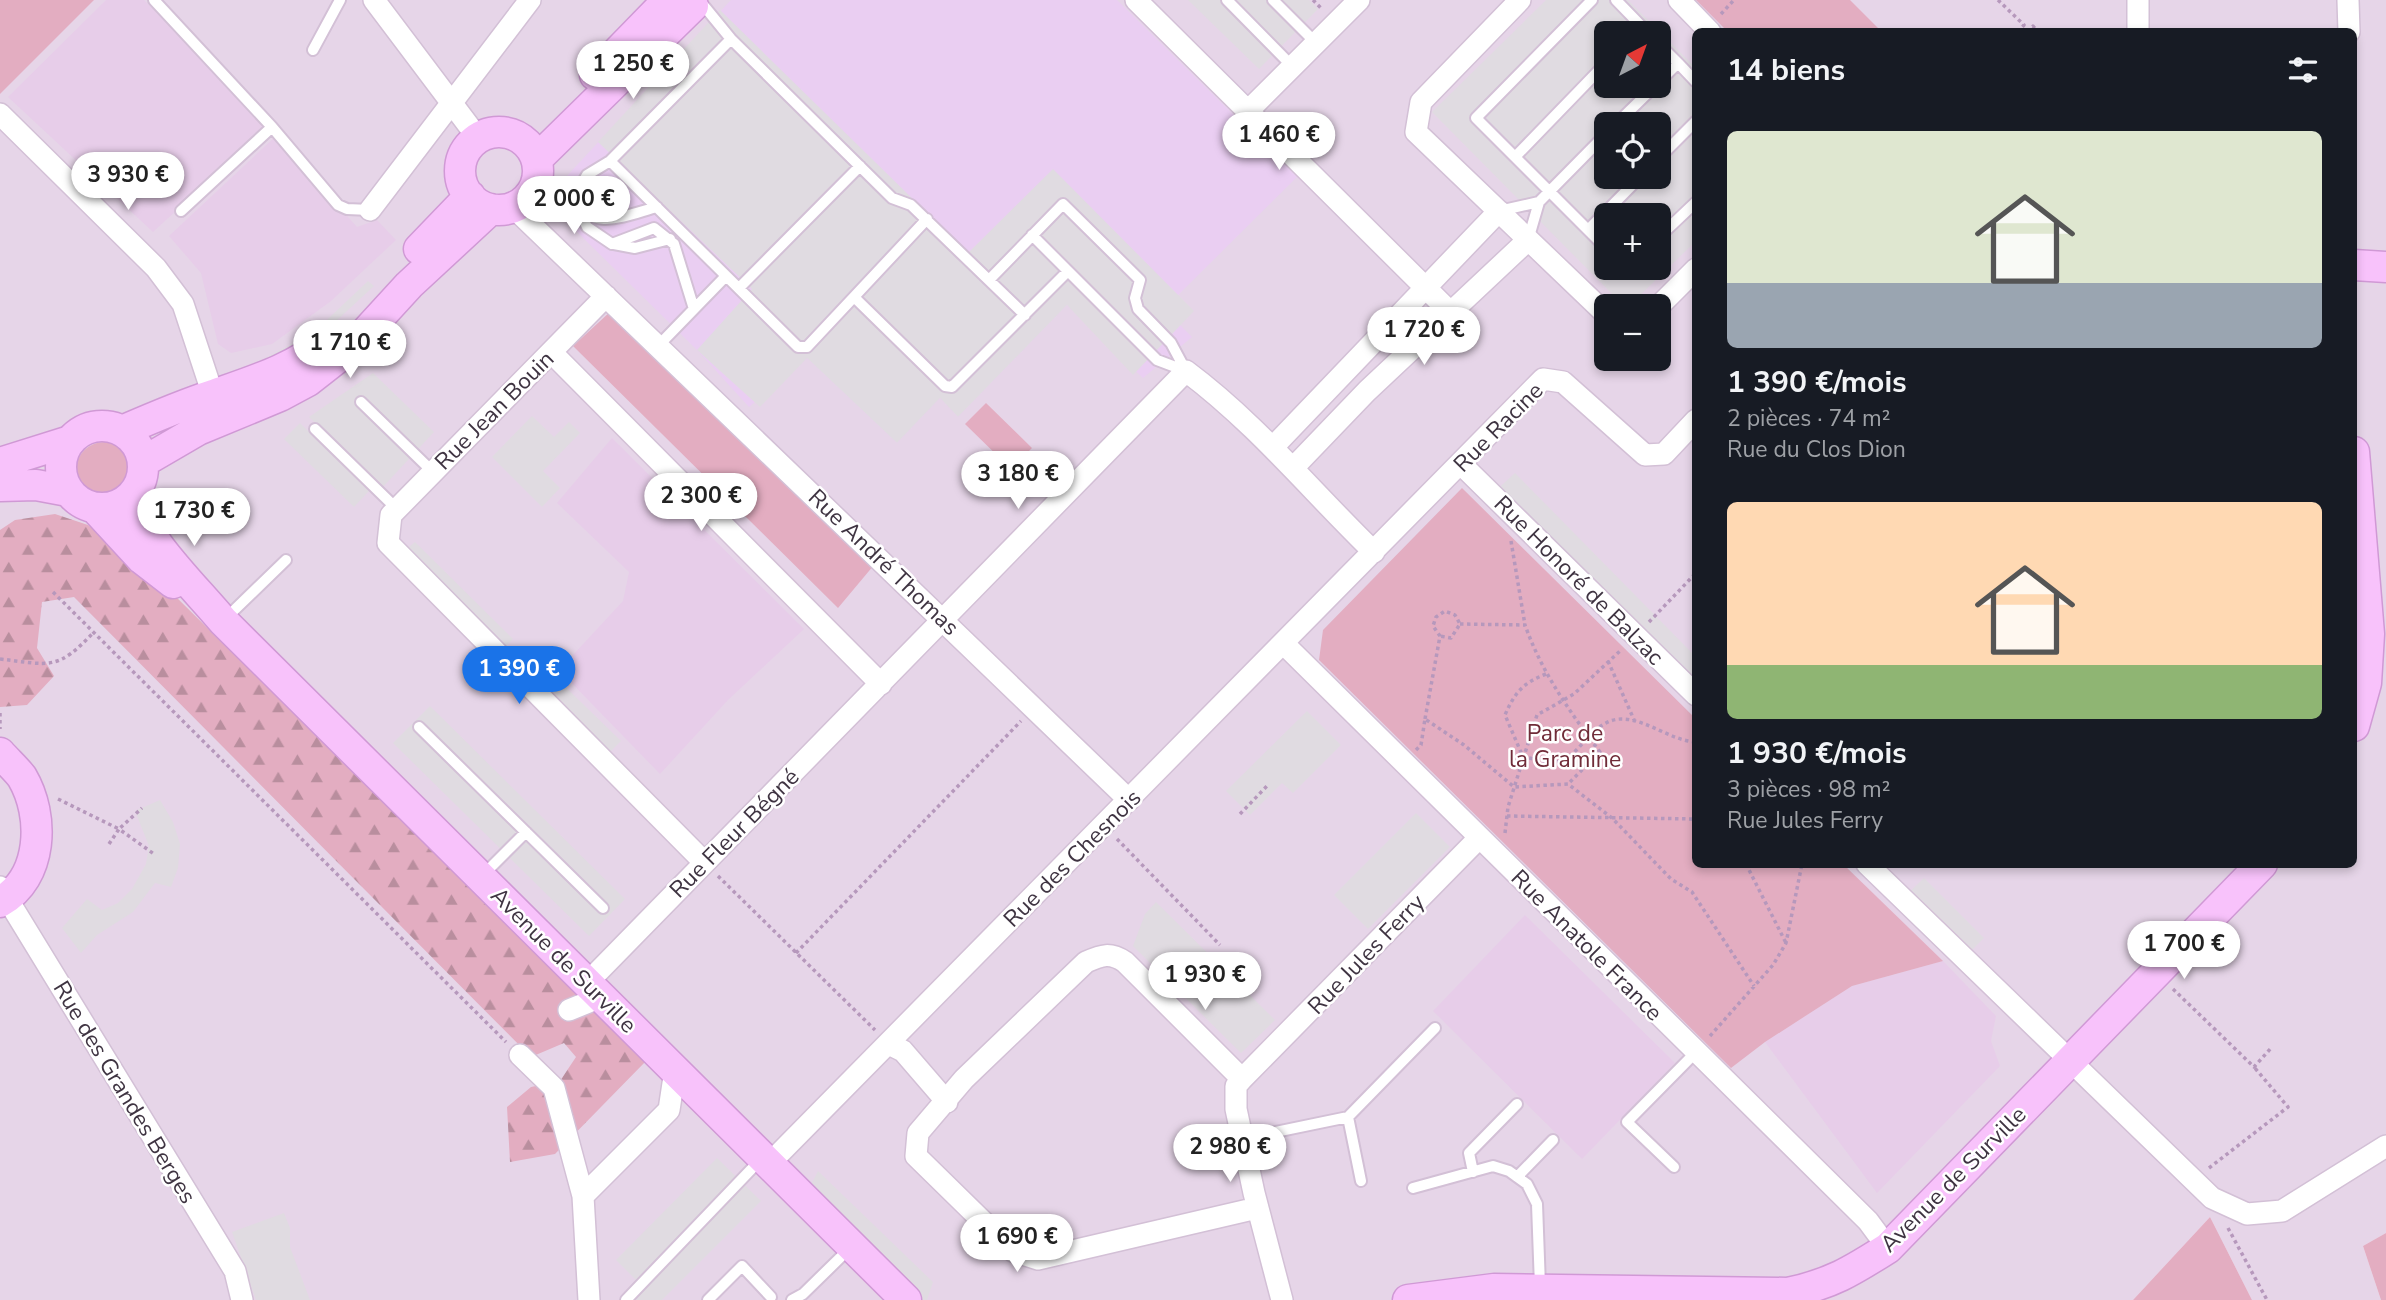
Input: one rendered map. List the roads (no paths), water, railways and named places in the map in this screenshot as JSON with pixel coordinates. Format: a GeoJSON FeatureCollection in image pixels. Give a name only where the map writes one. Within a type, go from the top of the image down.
{"type":"FeatureCollection","features":[{"type":"Feature","properties":{"kind":"street"},"geometry":{"type":"LineString","coordinates":[[374,0],[478,138]]}},
{"type":"Feature","properties":{"kind":"street"},"geometry":{"type":"LineString","coordinates":[[370,210],[530,0]]}},
{"type":"Feature","properties":{"kind":"street"},"geometry":{"type":"LineString","coordinates":[[1136,0],[1451,313]]}},
{"type":"Feature","properties":{"kind":"street"},"geometry":{"type":"LineString","coordinates":[[1248,111],[1359,0]]}},
{"type":"Feature","properties":{"kind":"street"},"geometry":{"type":"LineString","coordinates":[[1520,0],[1422,102],[1416,132],[1594,303]]}},
{"type":"Feature","properties":{"kind":"street"},"geometry":{"type":"LineString","coordinates":[[1679,0],[1706,28]]}},
{"type":"Feature","properties":{"kind":"street"},"geometry":{"type":"LineString","coordinates":[[2138,0],[2138,28]]}},
{"type":"Feature","properties":{"kind":"street"},"geometry":{"type":"LineString","coordinates":[[2348,0],[2349,28]]}},
{"type":"Feature","properties":{"kind":"street"},"geometry":{"type":"LineString","coordinates":[[531,150],[693,2]]}},
{"type":"Feature","properties":{"kind":"street"},"geometry":{"type":"LineString","coordinates":[[0,114],[162,277],[183,304],[214,395]]}},
{"type":"Feature","properties":{"kind":"street"},"geometry":{"type":"LineString","coordinates":[[122,431],[270,376],[307,358],[491,204],[524,201],[537,182],[531,150],[502,131],[478,138],[468,147],[460,172],[491,204]]}},
{"type":"Feature","properties":{"kind":"street"},"geometry":{"type":"LineString","coordinates":[[143,462],[198,430],[280,396],[307,381],[354,345],[409,285],[491,204]]}},
{"type":"Feature","properties":{"kind":"street","name":"Rue André Thomas"},"geometry":{"type":"LineString","coordinates":[[491,204],[606,296],[659,345],[944,619],[1032,710],[1129,800]]}},
{"type":"Feature","properties":{"kind":"street"},"geometry":{"type":"LineString","coordinates":[[1274,446],[1499,211]]}},
{"type":"Feature","properties":{"kind":"street"},"geometry":{"type":"LineString","coordinates":[[1294,467],[1367,391],[1528,240]]}},
{"type":"Feature","properties":{"kind":"street"},"geometry":{"type":"LineString","coordinates":[[2357,265],[2386,267]]}},
{"type":"Feature","properties":{"kind":"street"},"geometry":{"type":"LineString","coordinates":[[1671,294],[1692,273]]}},
{"type":"Feature","properties":{"kind":"street","name":"Rue Jean Bouin"},"geometry":{"type":"LineString","coordinates":[[393,518],[433,472],[606,296]]}},
{"type":"Feature","properties":{"kind":"street"},"geometry":{"type":"LineString","coordinates":[[551,352],[881,684]]}},
{"type":"Feature","properties":{"kind":"street"},"geometry":{"type":"LineString","coordinates":[[1186,371],[1224,399],[1274,446],[1374,552]]}},
{"type":"Feature","properties":{"kind":"street","name":"Rue Fleur Bégné"},"geometry":{"type":"LineString","coordinates":[[594,990],[704,862],[1186,371]]}},
{"type":"Feature","properties":{"kind":"street","name":"Rue Racine"},"geometry":{"type":"LineString","coordinates":[[1374,552],[1543,379],[1563,382],[1645,455],[1664,454],[1692,424]]}},
{"type":"Feature","properties":{"kind":"street"},"geometry":{"type":"LineString","coordinates":[[0,463],[70,441],[94,426],[108,426],[122,431],[139,449],[143,462],[139,487],[131,498],[108,509],[95,508]]}},
{"type":"Feature","properties":{"kind":"street"},"geometry":{"type":"LineString","coordinates":[[68,491],[61,465],[70,441]]}},
{"type":"Feature","properties":{"kind":"street","name":"Rue Honoré de Balzac"},"geometry":{"type":"LineString","coordinates":[[1461,464],[1692,691]]}},
{"type":"Feature","properties":{"kind":"street","name":"Avenue de Surville"},"geometry":{"type":"LineString","coordinates":[[0,486],[36,485],[68,491],[75,499],[95,508],[142,559],[223,621]]}},
{"type":"Feature","properties":{"kind":"street","name":"Avenue de Surville"},"geometry":{"type":"LineString","coordinates":[[131,498],[140,521],[156,543],[223,621],[906,1300]]}},
{"type":"Feature","properties":{"kind":"street"},"geometry":{"type":"LineString","coordinates":[[393,518],[388,543],[401,559],[704,862]]}},
{"type":"Feature","properties":{"kind":"street"},"geometry":{"type":"LineString","coordinates":[[2357,525],[2361,623],[2371,684],[2357,719]]}},
{"type":"Feature","properties":{"kind":"street","name":"Rue des Chesnois"},"geometry":{"type":"LineString","coordinates":[[766,1161],[889,1044],[1374,552]]}},
{"type":"Feature","properties":{"kind":"street","name":"Rue Anatole France"},"geometry":{"type":"LineString","coordinates":[[1284,644],[1868,1221],[1888,1248]]}},
{"type":"Feature","properties":{"kind":"street"},"geometry":{"type":"LineString","coordinates":[[0,753],[21,776],[35,807],[37,837],[31,864],[22,884],[2,892]]}},
{"type":"Feature","properties":{"kind":"street"},"geometry":{"type":"LineString","coordinates":[[0,780],[17,811],[19,836],[2,892]]}},
{"type":"Feature","properties":{"kind":"street","name":"Rue Jules Ferry"},"geometry":{"type":"LineString","coordinates":[[1242,1079],[1486,845]]}},
{"type":"Feature","properties":{"kind":"street"},"geometry":{"type":"LineString","coordinates":[[1874,868],[2212,1198],[2247,1214],[2282,1211],[2386,1146]]}},
{"type":"Feature","properties":{"kind":"street","name":"Avenue de Surville"},"geometry":{"type":"LineString","coordinates":[[1408,1300],[1494,1289],[1722,1295],[1788,1293],[1824,1286],[1888,1248],[2258,868]]}},
{"type":"Feature","properties":{"kind":"street","name":"Rue des Grandes Berges"},"geometry":{"type":"LineString","coordinates":[[2,892],[235,1270],[242,1300]]}},
{"type":"Feature","properties":{"kind":"street"},"geometry":{"type":"LineString","coordinates":[[1257,1208],[1038,1259],[1013,1251],[916,1156],[918,1133],[964,1079],[1076,971],[1101,955],[1114,955],[1125,962],[1242,1079],[1236,1086],[1235,1096],[1242,1139],[1282,1300]]}},
{"type":"Feature","properties":{"kind":"street"},"geometry":{"type":"LineString","coordinates":[[569,1010],[594,990]]}},
{"type":"Feature","properties":{"kind":"street"},"geometry":{"type":"LineString","coordinates":[[889,1044],[903,1051],[947,1102]]}},
{"type":"Feature","properties":{"kind":"street"},"geometry":{"type":"LineString","coordinates":[[520,1055],[554,1088],[583,1196],[589,1300]]}},
{"type":"Feature","properties":{"kind":"street"},"geometry":{"type":"LineString","coordinates":[[583,1196],[669,1110],[675,1070]]}},
{"type":"Feature","properties":{"kind":"lane"},"geometry":{"type":"LineString","coordinates":[[154,0],[272,127],[338,205],[347,209],[370,210]]}},
{"type":"Feature","properties":{"kind":"lane"},"geometry":{"type":"LineString","coordinates":[[313,50],[340,0]]}},
{"type":"Feature","properties":{"kind":"lane"},"geometry":{"type":"LineString","coordinates":[[1227,0],[1293,67]]}},
{"type":"Feature","properties":{"kind":"lane"},"geometry":{"type":"LineString","coordinates":[[1273,0],[1316,43]]}},
{"type":"Feature","properties":{"kind":"lane"},"geometry":{"type":"LineString","coordinates":[[1592,0],[1476,118],[1594,236]]}},
{"type":"Feature","properties":{"kind":"lane"},"geometry":{"type":"LineString","coordinates":[[1616,0],[1634,21]]}},
{"type":"Feature","properties":{"kind":"lane"},"geometry":{"type":"LineString","coordinates":[[693,2],[892,198],[911,205],[927,219],[1025,315]]}},
{"type":"Feature","properties":{"kind":"lane"},"geometry":{"type":"LineString","coordinates":[[670,239],[635,248],[611,244],[587,227],[573,199],[587,175],[610,161],[731,39]]}},
{"type":"Feature","properties":{"kind":"lane"},"geometry":{"type":"LineString","coordinates":[[1671,57],[1692,78]]}},
{"type":"Feature","properties":{"kind":"lane"},"geometry":{"type":"LineString","coordinates":[[1671,71],[1678,64]]}},
{"type":"Feature","properties":{"kind":"lane"},"geometry":{"type":"LineString","coordinates":[[1515,157],[1594,75]]}},
{"type":"Feature","properties":{"kind":"lane"},"geometry":{"type":"LineString","coordinates":[[1628,112],[1643,98]]}},
{"type":"Feature","properties":{"kind":"lane"},"geometry":{"type":"LineString","coordinates":[[1671,146],[1692,125]]}},
{"type":"Feature","properties":{"kind":"lane"},"geometry":{"type":"LineString","coordinates":[[181,211],[272,127]]}},
{"type":"Feature","properties":{"kind":"lane"},"geometry":{"type":"LineString","coordinates":[[1528,240],[1539,202],[1594,146]]}},
{"type":"Feature","properties":{"kind":"lane"},"geometry":{"type":"LineString","coordinates":[[610,161],[798,347],[807,347],[927,219]]}},
{"type":"Feature","properties":{"kind":"lane"},"geometry":{"type":"LineString","coordinates":[[739,288],[860,166]]}},
{"type":"Feature","properties":{"kind":"lane"},"geometry":{"type":"LineString","coordinates":[[1588,230],[1628,189]]}},
{"type":"Feature","properties":{"kind":"lane"},"geometry":{"type":"LineString","coordinates":[[1499,211],[1539,202]]}},
{"type":"Feature","properties":{"kind":"lane"},"geometry":{"type":"LineString","coordinates":[[989,280],[1063,204],[1140,280],[1135,298],[1138,309],[1171,344],[1186,371]]}},
{"type":"Feature","properties":{"kind":"lane"},"geometry":{"type":"LineString","coordinates":[[1671,226],[1692,206]]}},
{"type":"Feature","properties":{"kind":"lane"},"geometry":{"type":"LineString","coordinates":[[580,212],[602,222],[657,207]]}},
{"type":"Feature","properties":{"kind":"lane"},"geometry":{"type":"LineString","coordinates":[[636,213],[670,239],[694,309]]}},
{"type":"Feature","properties":{"kind":"lane"},"geometry":{"type":"LineString","coordinates":[[611,244],[654,228]]}},
{"type":"Feature","properties":{"kind":"lane"},"geometry":{"type":"LineString","coordinates":[[1032,235],[1157,360],[1186,371]]}},
{"type":"Feature","properties":{"kind":"lane"},"geometry":{"type":"LineString","coordinates":[[854,297],[945,386],[952,387],[1068,271]]}},
{"type":"Feature","properties":{"kind":"lane"},"geometry":{"type":"LineString","coordinates":[[659,345],[726,276]]}},
{"type":"Feature","properties":{"kind":"lane"},"geometry":{"type":"LineString","coordinates":[[361,402],[433,472]]}},
{"type":"Feature","properties":{"kind":"lane"},"geometry":{"type":"LineString","coordinates":[[314,429],[393,518]]}},
{"type":"Feature","properties":{"kind":"lane"},"geometry":{"type":"LineString","coordinates":[[223,621],[285,560]]}},
{"type":"Feature","properties":{"kind":"lane"},"geometry":{"type":"LineString","coordinates":[[419,727],[603,908]]}},
{"type":"Feature","properties":{"kind":"lane"},"geometry":{"type":"LineString","coordinates":[[481,877],[526,832]]}},
{"type":"Feature","properties":{"kind":"lane"},"geometry":{"type":"LineString","coordinates":[[1242,1139],[1348,1117],[1435,1028]]}},
{"type":"Feature","properties":{"kind":"lane"},"geometry":{"type":"LineString","coordinates":[[1674,1167],[1627,1122],[1696,1052]]}},
{"type":"Feature","properties":{"kind":"lane"},"geometry":{"type":"LineString","coordinates":[[1473,1172],[1469,1153],[1517,1104]]}},
{"type":"Feature","properties":{"kind":"lane"},"geometry":{"type":"LineString","coordinates":[[1348,1117],[1361,1181]]}},
{"type":"Feature","properties":{"kind":"lane"},"geometry":{"type":"LineString","coordinates":[[1517,1177],[1553,1140]]}},
{"type":"Feature","properties":{"kind":"lane"},"geometry":{"type":"LineString","coordinates":[[625,1300],[766,1161]]}},
{"type":"Feature","properties":{"kind":"lane"},"geometry":{"type":"LineString","coordinates":[[1413,1188],[1493,1167],[1527,1184],[1537,1204],[1540,1289]]}},
{"type":"Feature","properties":{"kind":"lane"},"geometry":{"type":"LineString","coordinates":[[792,1300],[803,1294],[852,1246]]}},
{"type":"Feature","properties":{"kind":"lane"},"geometry":{"type":"LineString","coordinates":[[708,1300],[742,1265],[773,1299]]}},
{"type":"Feature","properties":{"kind":"park label","name":"Parc de la Gramine"},"geometry":{"type":"Point","coordinates":[1565,746]}}]}
